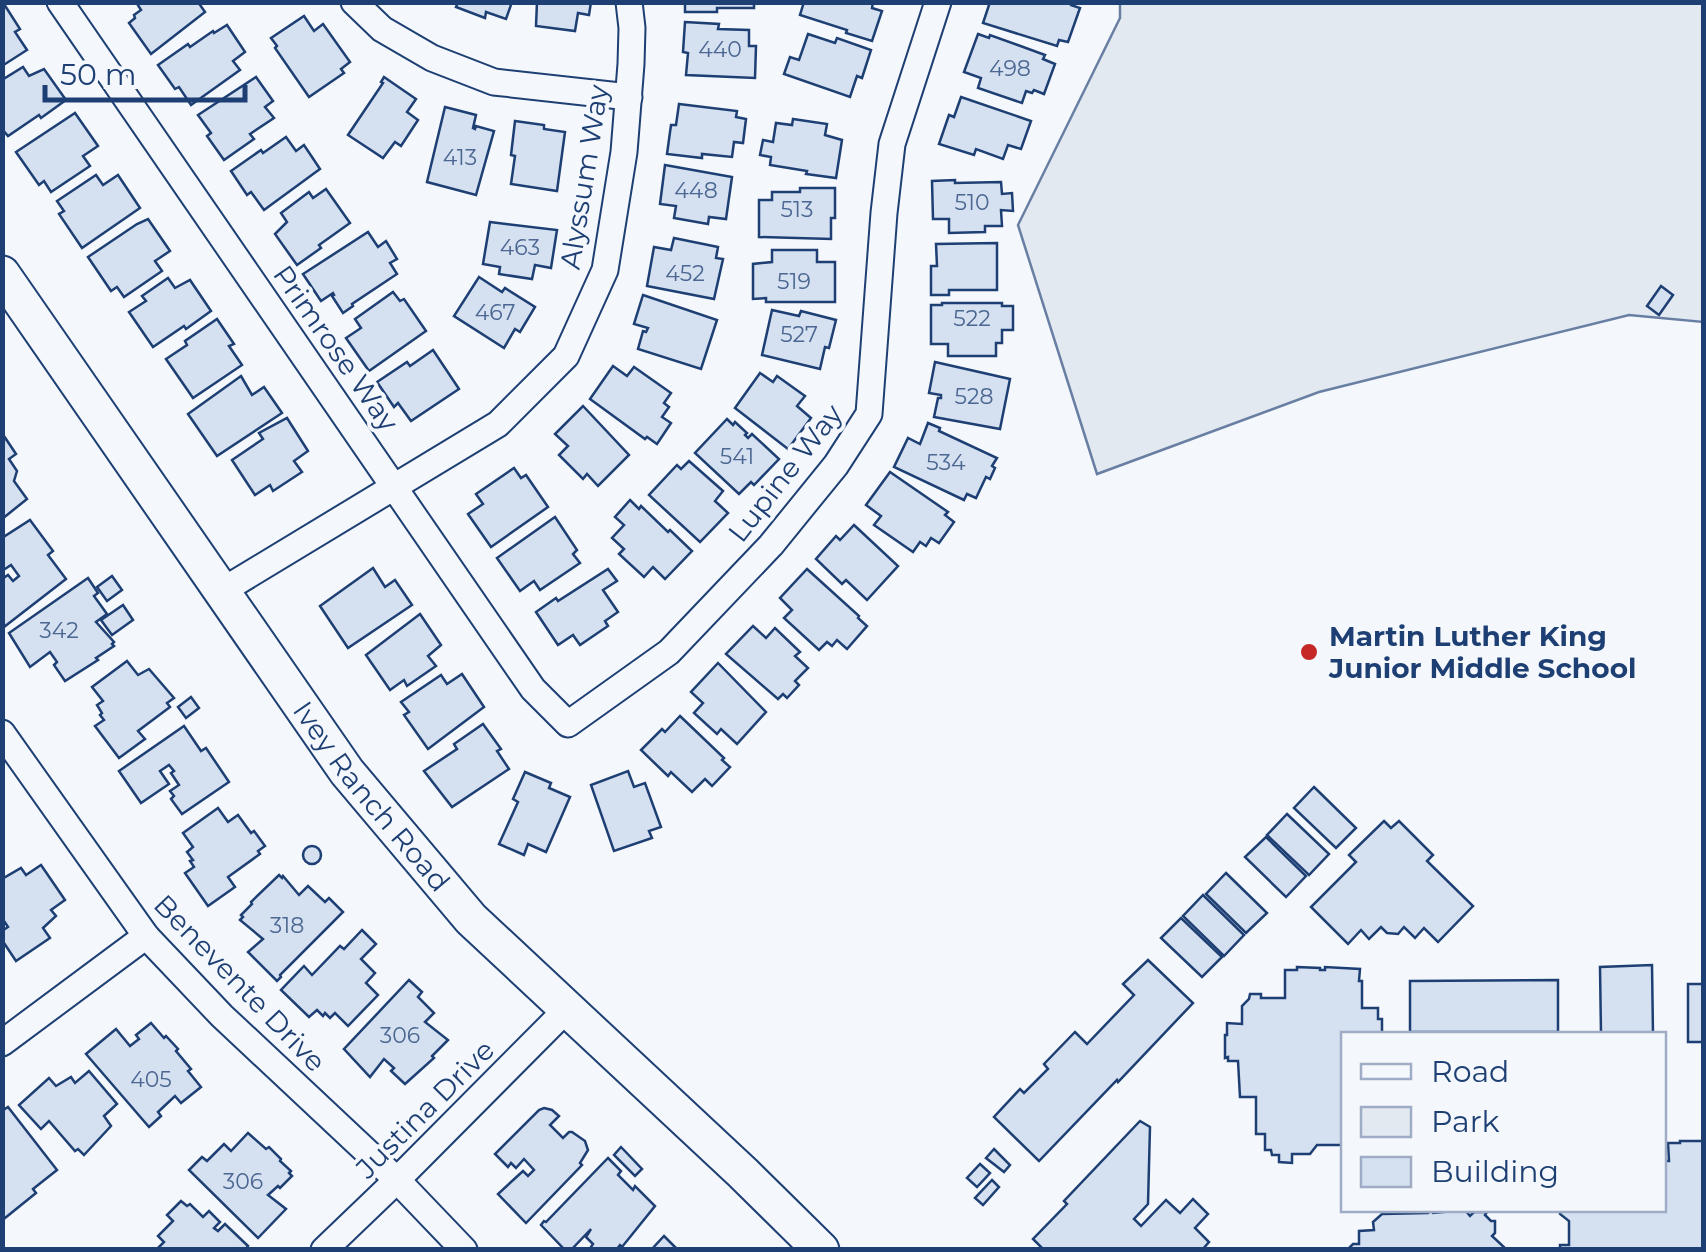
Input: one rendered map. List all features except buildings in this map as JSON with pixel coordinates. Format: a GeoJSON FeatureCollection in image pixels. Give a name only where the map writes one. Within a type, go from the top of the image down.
{"type":"FeatureCollection","features":[{"type":"Feature","properties":{"kind":"street","name":"Primrose Way"},"geometry":{"type":"LineString","coordinates":[[60,2],[533,688],[568,724]]}},
{"type":"Feature","properties":{"kind":"street"},"geometry":{"type":"LineString","coordinates":[[354,2],[382,29],[432,58],[494,82],[629,97]]}},
{"type":"Feature","properties":{"kind":"street","name":"Alyssum Way"},"geometry":{"type":"LineString","coordinates":[[222,591],[498,424],[566,356],[605,270],[629,97],[629,2]]}},
{"type":"Feature","properties":{"kind":"street","name":"Lupine Way"},"geometry":{"type":"LineString","coordinates":[[568,724],[669,652],[771,545],[836,465],[868,414],[892,144],[938,2]]}},
{"type":"Feature","properties":{"kind":"street","name":"Ivey Ranch Road"},"geometry":{"type":"LineString","coordinates":[[2,274],[347,772],[470,919],[821,1250]]}},
{"type":"Feature","properties":{"kind":"street","name":"Benevente Drive"},"geometry":{"type":"LineString","coordinates":[[2,733],[146,936],[222,1016],[397,1180],[464,1250]]}},
{"type":"Feature","properties":{"kind":"street"},"geometry":{"type":"LineString","coordinates":[[2,1043],[146,936]]}},
{"type":"Feature","properties":{"kind":"street","name":"Justina Drive"},"geometry":{"type":"LineString","coordinates":[[324,1250],[566,1010]]}},
{"type":"Feature","properties":{"kind":"green space"},"geometry":{"type":"Polygon","coordinates":[[[1120,3],[1703,3],[1703,322],[1629,315],[1319,392],[1097,474],[1018,225],[1120,18],[1120,3]]]}},
{"type":"Feature","properties":{"kind":"place","name":"Martin Luther King Junior Middle School"},"geometry":{"type":"Point","coordinates":[1309,652]}}]}
